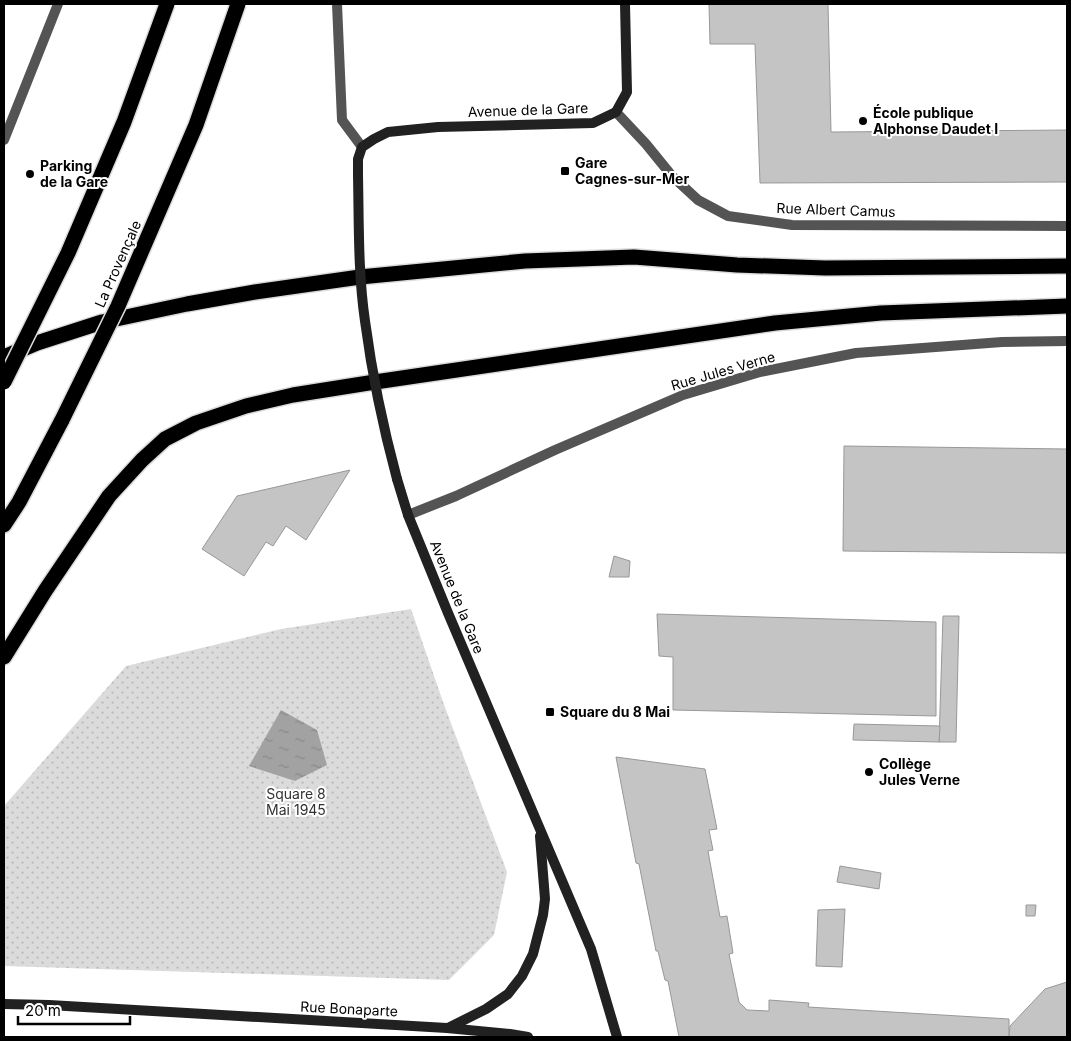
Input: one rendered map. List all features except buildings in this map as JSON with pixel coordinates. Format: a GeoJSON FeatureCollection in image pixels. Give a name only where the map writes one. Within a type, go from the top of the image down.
{"type":"FeatureCollection","features":[{"type":"Feature","properties":{"kind":"highway"},"geometry":{"type":"LineString","coordinates":[[4,382],[68,253],[124,122],[168,4]]}},
{"type":"Feature","properties":{"kind":"highway","name":"La Provençale"},"geometry":{"type":"LineString","coordinates":[[4,526],[19,502],[62,420],[118,306],[196,125],[238,4]]}},
{"type":"Feature","properties":{"kind":"highway"},"geometry":{"type":"LineString","coordinates":[[4,357],[37,343],[102,322],[187,304],[360,277],[524,261],[634,257],[737,265],[825,268],[1067,266]]}},
{"type":"Feature","properties":{"kind":"highway"},"geometry":{"type":"LineString","coordinates":[[4,657],[109,496],[142,460],[165,440],[196,422],[246,406],[293,395],[774,323],[881,313],[1067,306]]}},
{"type":"Feature","properties":{"kind":"main road"},"geometry":{"type":"LineString","coordinates":[[616,112],[627,92],[625,4]]}},
{"type":"Feature","properties":{"kind":"main road","name":"Avenue de la Gare"},"geometry":{"type":"LineString","coordinates":[[616,112],[593,123],[438,127],[388,132],[362,147],[358,159],[358,175],[360,265],[364,320],[380,410],[397,479],[408,515],[448,613],[591,949],[618,1037]]}},
{"type":"Feature","properties":{"kind":"main road","name":"Rue Bonaparte"},"geometry":{"type":"LineString","coordinates":[[4,1004],[447,1028],[486,1009],[508,994],[522,976],[533,954],[543,916],[545,899],[539,827]]}},
{"type":"Feature","properties":{"kind":"main road"},"geometry":{"type":"LineString","coordinates":[[447,1028],[528,1037]]}},
{"type":"Feature","properties":{"kind":"street"},"geometry":{"type":"LineString","coordinates":[[4,140],[58,4]]}},
{"type":"Feature","properties":{"kind":"street"},"geometry":{"type":"LineString","coordinates":[[337,4],[342,120],[362,147]]}},
{"type":"Feature","properties":{"kind":"street","name":"Rue Albert Camus"},"geometry":{"type":"LineString","coordinates":[[616,112],[646,144],[672,176],[698,200],[728,216],[792,225],[1067,226]]}},
{"type":"Feature","properties":{"kind":"street","name":"Rue Jules Verne"},"geometry":{"type":"LineString","coordinates":[[408,515],[456,496],[555,450],[683,395],[760,372],[856,353],[1002,342],[1067,341]]}},
{"type":"Feature","properties":{"kind":"green space","name":"Square 8 Mai 1945"},"geometry":{"type":"Polygon","coordinates":[[[411,609],[443,702],[507,872],[494,935],[449,980],[4,966],[4,806],[126,666],[281,629],[411,609]]]}},
{"type":"Feature","properties":{"kind":"water"},"geometry":{"type":"Polygon","coordinates":[[[281,710],[317,730],[327,765],[295,781],[249,766],[281,710]]]}},
{"type":"Feature","properties":{"kind":"place","name":"École publique Alphonse Daudet I"},"geometry":{"type":"Point","coordinates":[863,121]}},
{"type":"Feature","properties":{"kind":"place","name":"Gare Cagnes-sur-Mer"},"geometry":{"type":"Point","coordinates":[565,171]}},
{"type":"Feature","properties":{"kind":"place","name":"Parking de la Gare"},"geometry":{"type":"Point","coordinates":[30,174]}},
{"type":"Feature","properties":{"kind":"place","name":"Square du 8 Mai"},"geometry":{"type":"Point","coordinates":[550,712]}},
{"type":"Feature","properties":{"kind":"place","name":"Collège Jules Verne"},"geometry":{"type":"Point","coordinates":[869,772]}}]}
